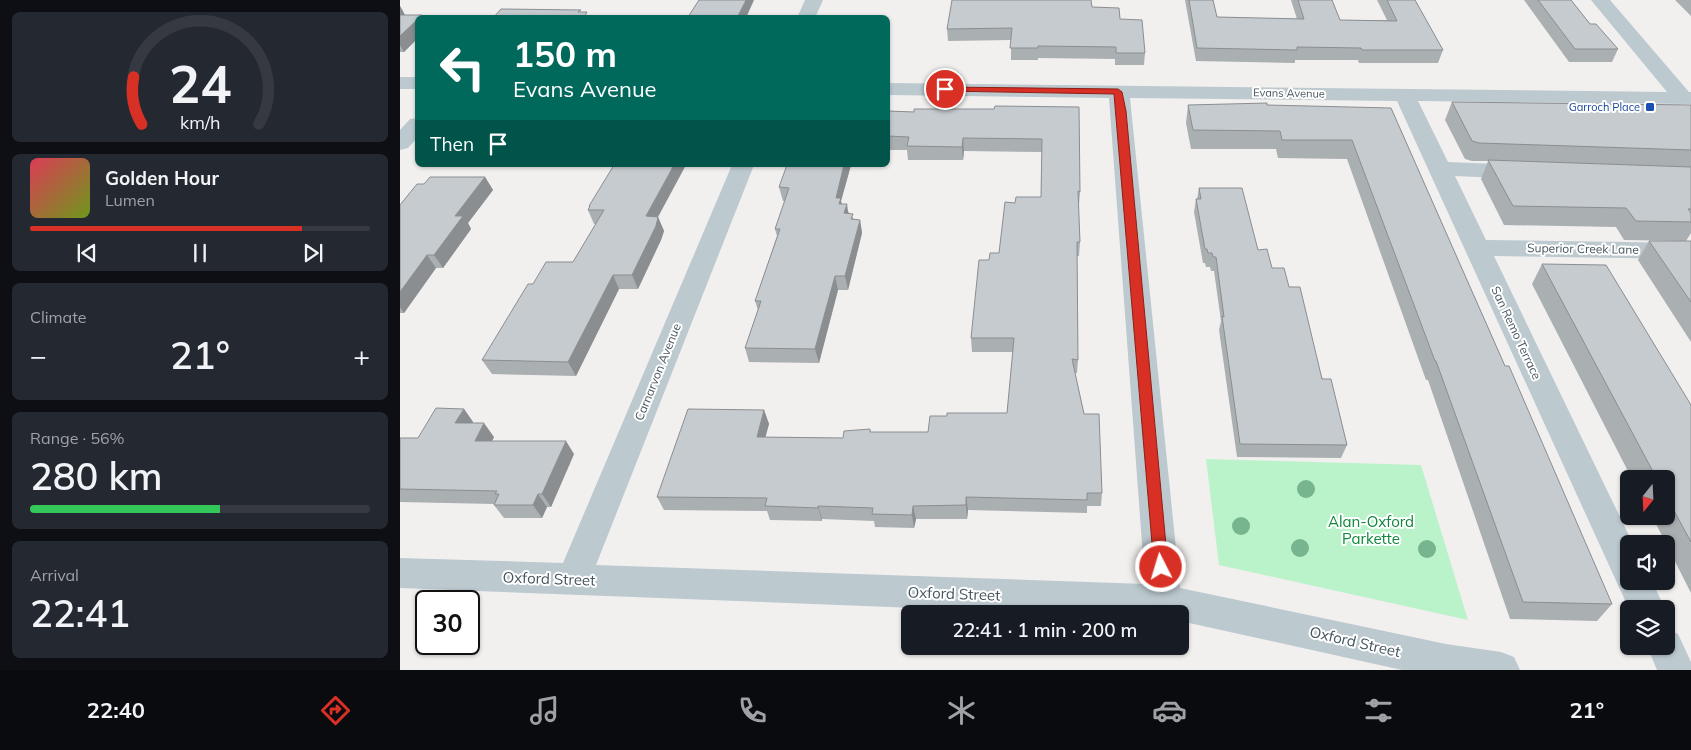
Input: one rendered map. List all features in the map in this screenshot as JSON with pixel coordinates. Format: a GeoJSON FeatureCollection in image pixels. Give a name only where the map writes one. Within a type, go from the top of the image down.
{"type":"FeatureCollection","features":[{"type":"Feature","properties":{"kind":"street"},"geometry":{"type":"LineString","coordinates":[[807,15],[814,0]]}},
{"type":"Feature","properties":{"kind":"street"},"geometry":{"type":"LineString","coordinates":[[1600,0],[1687,98]]}},
{"type":"Feature","properties":{"kind":"street"},"geometry":{"type":"LineString","coordinates":[[400,83],[415,83]]}},
{"type":"Feature","properties":{"kind":"street","name":"Evans Avenue"},"geometry":{"type":"LineString","coordinates":[[890,89],[1687,98]]}},
{"type":"Feature","properties":{"kind":"street"},"geometry":{"type":"LineString","coordinates":[[1118,92],[1122,111],[1164,601]]}},
{"type":"Feature","properties":{"kind":"street","name":"San Remo Terrace"},"geometry":{"type":"LineString","coordinates":[[1405,95],[1620,552]]}},
{"type":"Feature","properties":{"kind":"street"},"geometry":{"type":"LineString","coordinates":[[400,143],[415,127]]}},
{"type":"Feature","properties":{"kind":"street","name":"Carnarvon Avenue"},"geometry":{"type":"LineString","coordinates":[[573,580],[742,167]]}},
{"type":"Feature","properties":{"kind":"street"},"geometry":{"type":"LineString","coordinates":[[1440,169],[1546,172]]}},
{"type":"Feature","properties":{"kind":"street","name":"Superior Creek Lane"},"geometry":{"type":"LineString","coordinates":[[1476,248],[1691,252]]}},
{"type":"Feature","properties":{"kind":"street","name":"Oxford Street"},"geometry":{"type":"LineString","coordinates":[[400,573],[1164,601],[1446,662],[1501,670]]}},
{"type":"Feature","properties":{"kind":"street"},"geometry":{"type":"LineString","coordinates":[[1668,655],[1676,670]]}},
{"type":"Feature","properties":{"kind":"green space","name":"Alan-Oxford Parkette"},"geometry":{"type":"Polygon","coordinates":[[[1206,459],[1421,465],[1468,620],[1219,565],[1206,459]]]}},
{"type":"Feature","properties":{"kind":"building"},"geometry":{"type":"Polygon","coordinates":[[[699,0],[746,0],[738,15],[689,15],[699,0]]]}},
{"type":"Feature","properties":{"kind":"building"},"geometry":{"type":"Polygon","coordinates":[[[952,0],[1091,0],[1092,7],[1119,8],[1120,19],[1142,20],[1145,53],[1116,53],[1116,47],[1038,46],[1038,48],[1010,48],[1012,28],[947,29],[952,0]]]}},
{"type":"Feature","properties":{"kind":"building"},"geometry":{"type":"Polygon","coordinates":[[[1189,0],[1213,0],[1217,17],[1304,19],[1298,0],[1332,0],[1340,20],[1397,21],[1387,0],[1415,0],[1443,50],[1362,50],[1361,48],[1297,47],[1297,50],[1197,48],[1189,0]]]}},
{"type":"Feature","properties":{"kind":"building"},"geometry":{"type":"Polygon","coordinates":[[[1538,0],[1571,0],[1590,24],[1596,24],[1618,49],[1575,49],[1538,0]]]}},
{"type":"Feature","properties":{"kind":"building"},"geometry":{"type":"Polygon","coordinates":[[[501,9],[581,10],[578,12],[587,12],[586,15],[496,15],[501,9]]]}},
{"type":"Feature","properties":{"kind":"building"},"geometry":{"type":"Polygon","coordinates":[[[400,15],[415,15],[415,22],[400,36],[400,15]]]}},
{"type":"Feature","properties":{"kind":"building"},"geometry":{"type":"Polygon","coordinates":[[[1452,102],[1691,105],[1691,150],[1479,143],[1472,141],[1452,102]]]}},
{"type":"Feature","properties":{"kind":"building"},"geometry":{"type":"Polygon","coordinates":[[[1267,103],[1267,105],[1391,108],[1505,366],[1509,366],[1612,604],[1523,602],[1436,361],[1352,140],[1282,140],[1280,131],[1193,130],[1188,105],[1267,103]]]}},
{"type":"Feature","properties":{"kind":"building"},"geometry":{"type":"Polygon","coordinates":[[[995,106],[1079,107],[1080,192],[1078,191],[1080,242],[1077,242],[1078,360],[1072,359],[1084,414],[1099,414],[1102,493],[1087,493],[1087,500],[966,497],[966,505],[913,506],[912,515],[872,514],[873,508],[765,506],[767,498],[657,497],[688,409],[764,410],[757,437],[843,438],[844,431],[870,429],[870,432],[928,432],[930,416],[947,416],[947,413],[1007,413],[1014,338],[971,338],[979,260],[989,260],[990,253],[999,253],[1005,202],[1015,203],[1016,197],[1041,197],[1042,139],[963,138],[962,147],[907,146],[909,137],[890,136],[890,111],[914,112],[914,109],[994,109],[995,106]]]}},
{"type":"Feature","properties":{"kind":"building"},"geometry":{"type":"Polygon","coordinates":[[[1488,160],[1691,167],[1691,209],[1688,209],[1691,213],[1691,222],[1636,221],[1626,208],[1513,206],[1488,160]]]}},
{"type":"Feature","properties":{"kind":"building"},"geometry":{"type":"Polygon","coordinates":[[[613,167],[673,167],[646,216],[658,217],[656,226],[632,275],[613,275],[568,362],[482,360],[528,284],[533,284],[546,262],[573,262],[604,210],[588,210],[613,167]]]}},
{"type":"Feature","properties":{"kind":"building"},"geometry":{"type":"Polygon","coordinates":[[[786,167],[844,167],[836,198],[841,198],[839,204],[847,204],[844,213],[853,214],[851,219],[860,220],[845,276],[835,276],[815,349],[745,348],[761,301],[755,301],[780,229],[775,229],[789,188],[779,187],[786,167]]]}},
{"type":"Feature","properties":{"kind":"building"},"geometry":{"type":"Polygon","coordinates":[[[430,177],[485,177],[455,216],[463,216],[434,255],[427,255],[400,292],[400,205],[417,184],[424,184],[430,177]]]}},
{"type":"Feature","properties":{"kind":"building"},"geometry":{"type":"Polygon","coordinates":[[[1199,188],[1242,188],[1258,250],[1267,249],[1272,268],[1284,268],[1289,287],[1300,287],[1322,379],[1331,379],[1347,445],[1240,444],[1222,316],[1224,317],[1216,257],[1213,257],[1212,253],[1208,253],[1207,249],[1205,249],[1196,199],[1201,199],[1199,188]]]}},
{"type":"Feature","properties":{"kind":"building"},"geometry":{"type":"Polygon","coordinates":[[[1649,241],[1691,241],[1691,302],[1649,241]]]}},
{"type":"Feature","properties":{"kind":"building"},"geometry":{"type":"Polygon","coordinates":[[[1542,264],[1606,265],[1691,405],[1691,542],[1675,513],[1675,470],[1652,470],[1542,264]]]}},
{"type":"Feature","properties":{"kind":"building"},"geometry":{"type":"Polygon","coordinates":[[[436,408],[464,409],[455,423],[484,423],[475,441],[566,441],[542,494],[538,494],[533,505],[494,505],[499,494],[495,494],[497,491],[400,489],[400,438],[418,438],[436,408]]]}},
{"type":"Feature","properties":{"kind":"place","name":"Garroch Place"},"geometry":{"type":"Point","coordinates":[1650,107]}},
{"type":"Feature","properties":{"kind":"route"},"geometry":{"type":"LineString","coordinates":[[945,89],[1118,92],[1122,111],[1161,567]]}}]}
